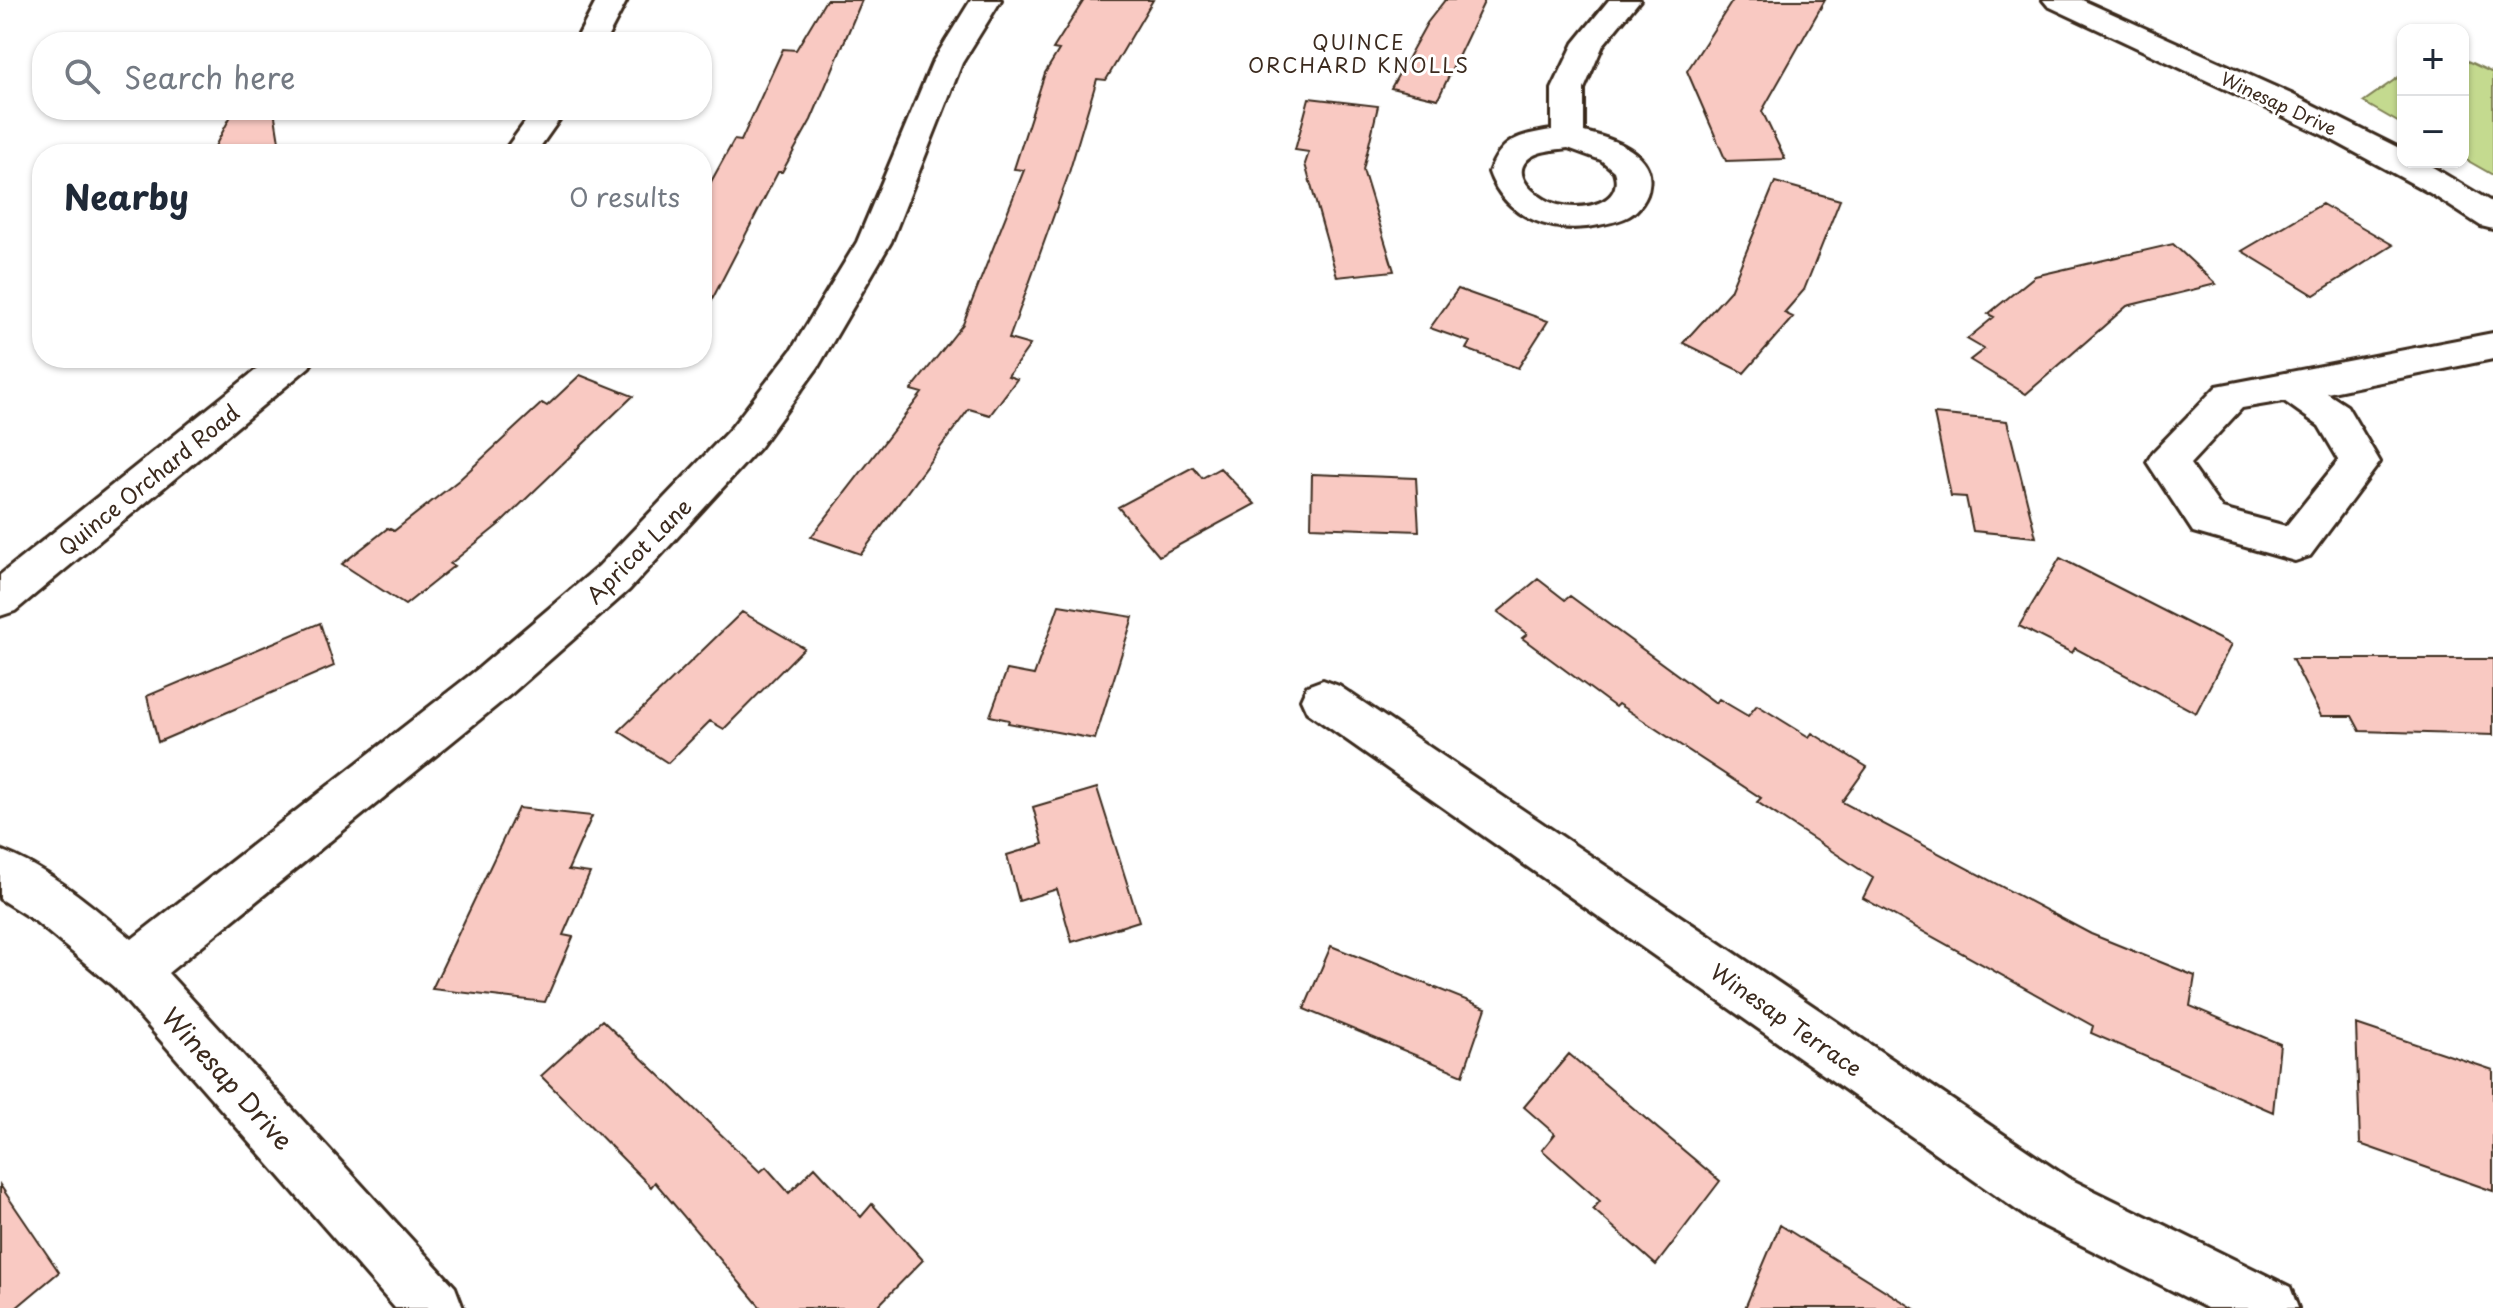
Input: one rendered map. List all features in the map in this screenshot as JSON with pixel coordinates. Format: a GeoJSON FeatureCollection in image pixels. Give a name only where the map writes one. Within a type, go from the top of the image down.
{"type":"FeatureCollection","features":[{"type":"Feature","properties":{"kind":"street"},"geometry":{"type":"LineString","coordinates":[[595,32],[612,0]]}},
{"type":"Feature","properties":{"kind":"street","name":"Apricot Lane"},"geometry":{"type":"LineString","coordinates":[[132,970],[507,670],[614,578],[745,438],[805,358],[874,242],[947,63],[986,0]]}},
{"type":"Feature","properties":{"kind":"street"},"geometry":{"type":"LineString","coordinates":[[1568,138],[1568,89],[1589,43],[1625,0]]}},
{"type":"Feature","properties":{"kind":"street","name":"Winesap Drive"},"geometry":{"type":"LineString","coordinates":[[2058,0],[2338,130],[2401,163],[2493,218]]}},
{"type":"Feature","properties":{"kind":"street"},"geometry":{"type":"LineString","coordinates":[[525,144],[543,120]]}},
{"type":"Feature","properties":{"kind":"street"},"geometry":{"type":"LineString","coordinates":[[2290,387],[2333,416],[2360,462],[2295,545],[2208,521],[2167,462],[2231,396],[2493,346]]}},
{"type":"Feature","properties":{"kind":"street","name":"Quince Orchard Road"},"geometry":{"type":"LineString","coordinates":[[0,599],[284,368]]}},
{"type":"Feature","properties":{"kind":"street","name":"Winesap Terrace"},"geometry":{"type":"LineString","coordinates":[[1323,699],[2048,1198],[2269,1308]]}},
{"type":"Feature","properties":{"kind":"street","name":"Winesap Drive"},"geometry":{"type":"LineString","coordinates":[[0,872],[53,905],[132,970],[434,1308]]}},
{"type":"Feature","properties":{"kind":"green space"},"geometry":{"type":"Polygon","coordinates":[[[2469,62],[2493,73],[2493,175],[2469,161],[2469,62]]]}},
{"type":"Feature","properties":{"kind":"green space"},"geometry":{"type":"Polygon","coordinates":[[[2397,78],[2397,122],[2363,102],[2397,78]]]}},
{"type":"Feature","properties":{"kind":"building"},"geometry":{"type":"Polygon","coordinates":[[[826,0],[862,0],[811,120],[782,172],[778,172],[712,300],[712,180],[734,140],[741,141],[783,49],[796,50],[826,0]]]}},
{"type":"Feature","properties":{"kind":"building"},"geometry":{"type":"Polygon","coordinates":[[[1084,0],[1153,0],[1106,80],[1097,79],[1068,176],[1009,339],[1030,345],[1008,376],[1017,379],[990,415],[969,409],[861,554],[811,537],[922,393],[911,390],[963,324],[1024,170],[1014,169],[1045,73],[1059,50],[1053,49],[1084,0]]]}},
{"type":"Feature","properties":{"kind":"building"},"geometry":{"type":"Polygon","coordinates":[[[1445,0],[1485,0],[1438,99],[1391,88],[1427,23],[1445,0]]]}},
{"type":"Feature","properties":{"kind":"building"},"geometry":{"type":"Polygon","coordinates":[[[1733,0],[1825,0],[1762,111],[1785,159],[1726,161],[1687,71],[1733,0]]]}},
{"type":"Feature","properties":{"kind":"building"},"geometry":{"type":"Polygon","coordinates":[[[1309,98],[1378,106],[1363,170],[1394,271],[1337,277],[1305,164],[1309,152],[1295,150],[1309,98]]]}},
{"type":"Feature","properties":{"kind":"building"},"geometry":{"type":"Polygon","coordinates":[[[229,120],[276,120],[279,144],[216,144],[229,120]]]}},
{"type":"Feature","properties":{"kind":"building"},"geometry":{"type":"Polygon","coordinates":[[[1775,182],[1840,200],[1804,290],[1784,313],[1793,317],[1744,373],[1683,343],[1730,291],[1775,182]]]}},
{"type":"Feature","properties":{"kind":"building"},"geometry":{"type":"Polygon","coordinates":[[[2322,204],[2393,245],[2314,295],[2242,251],[2322,204]]]}},
{"type":"Feature","properties":{"kind":"building"},"geometry":{"type":"Polygon","coordinates":[[[2173,244],[2216,284],[2127,306],[2026,394],[1970,360],[1984,349],[1967,339],[1994,317],[1988,314],[2035,276],[2173,244]]]}},
{"type":"Feature","properties":{"kind":"building"},"geometry":{"type":"Polygon","coordinates":[[[1458,289],[1548,321],[1518,368],[1466,349],[1470,342],[1430,328],[1458,289]]]}},
{"type":"Feature","properties":{"kind":"building"},"geometry":{"type":"Polygon","coordinates":[[[580,375],[633,396],[502,522],[450,564],[454,566],[405,605],[342,564],[388,528],[394,531],[459,480],[542,403],[547,406],[580,375]]]}},
{"type":"Feature","properties":{"kind":"building"},"geometry":{"type":"Polygon","coordinates":[[[1934,414],[2007,421],[2036,537],[1973,531],[1966,497],[1951,496],[1934,414]]]}},
{"type":"Feature","properties":{"kind":"building"},"geometry":{"type":"Polygon","coordinates":[[[1193,467],[1202,478],[1220,468],[1255,504],[1159,556],[1118,507],[1193,467]]]}},
{"type":"Feature","properties":{"kind":"building"},"geometry":{"type":"Polygon","coordinates":[[[1312,474],[1416,478],[1419,531],[1311,527],[1312,474]]]}},
{"type":"Feature","properties":{"kind":"building"},"geometry":{"type":"Polygon","coordinates":[[[2060,558],[2231,645],[2196,713],[2075,648],[2072,653],[2019,626],[2060,558]]]}},
{"type":"Feature","properties":{"kind":"building"},"geometry":{"type":"Polygon","coordinates":[[[1538,579],[1565,600],[1570,596],[1716,703],[1719,699],[1748,716],[1757,705],[1809,737],[1812,733],[1867,767],[1842,802],[2091,934],[2195,976],[2190,1006],[2280,1044],[2273,1112],[2091,1033],[2093,1026],[1863,898],[1873,878],[1757,802],[1761,798],[1618,704],[1615,707],[1522,638],[1527,634],[1498,612],[1538,579]]]}},
{"type":"Feature","properties":{"kind":"building"},"geometry":{"type":"Polygon","coordinates":[[[1059,605],[1133,617],[1095,739],[1008,723],[1009,720],[990,716],[1007,670],[1034,675],[1059,605]]]}},
{"type":"Feature","properties":{"kind":"building"},"geometry":{"type":"Polygon","coordinates":[[[742,612],[804,648],[724,729],[710,721],[668,763],[619,731],[742,612]]]}},
{"type":"Feature","properties":{"kind":"building"},"geometry":{"type":"Polygon","coordinates":[[[320,623],[334,666],[158,742],[147,696],[320,623]]]}},
{"type":"Feature","properties":{"kind":"building"},"geometry":{"type":"Polygon","coordinates":[[[2292,659],[2493,659],[2493,735],[2360,731],[2352,716],[2321,716],[2292,659]]]}},
{"type":"Feature","properties":{"kind":"building"},"geometry":{"type":"Polygon","coordinates":[[[1097,788],[1139,921],[1072,942],[1057,889],[1019,901],[1007,855],[1043,844],[1033,807],[1097,788]]]}},
{"type":"Feature","properties":{"kind":"building"},"geometry":{"type":"Polygon","coordinates":[[[518,808],[592,816],[568,870],[590,873],[563,935],[573,937],[545,1002],[432,989],[518,808]]]}},
{"type":"Feature","properties":{"kind":"building"},"geometry":{"type":"Polygon","coordinates":[[[1331,946],[1486,1008],[1463,1075],[1304,1009],[1331,946]]]}},
{"type":"Feature","properties":{"kind":"building"},"geometry":{"type":"Polygon","coordinates":[[[602,1020],[760,1172],[766,1167],[789,1193],[815,1167],[861,1217],[872,1204],[923,1260],[876,1308],[761,1308],[655,1182],[651,1187],[541,1076],[602,1020]]]}},
{"type":"Feature","properties":{"kind":"building"},"geometry":{"type":"Polygon","coordinates":[[[2356,1024],[2493,1070],[2493,1191],[2360,1144],[2356,1024]]]}},
{"type":"Feature","properties":{"kind":"building"},"geometry":{"type":"Polygon","coordinates":[[[1569,1054],[1720,1181],[1656,1265],[1593,1209],[1600,1201],[1542,1150],[1555,1134],[1524,1107],[1569,1054]]]}},
{"type":"Feature","properties":{"kind":"building"},"geometry":{"type":"Polygon","coordinates":[[[0,1185],[59,1272],[16,1308],[0,1308],[0,1185]]]}},
{"type":"Feature","properties":{"kind":"building"},"geometry":{"type":"Polygon","coordinates":[[[1780,1225],[1913,1308],[1745,1308],[1780,1225]]]}},
{"type":"Feature","properties":{"kind":"district","name":"QUINCE ORCHARD KNOLLS"},"geometry":{"type":"Point","coordinates":[1359,54]}}]}
